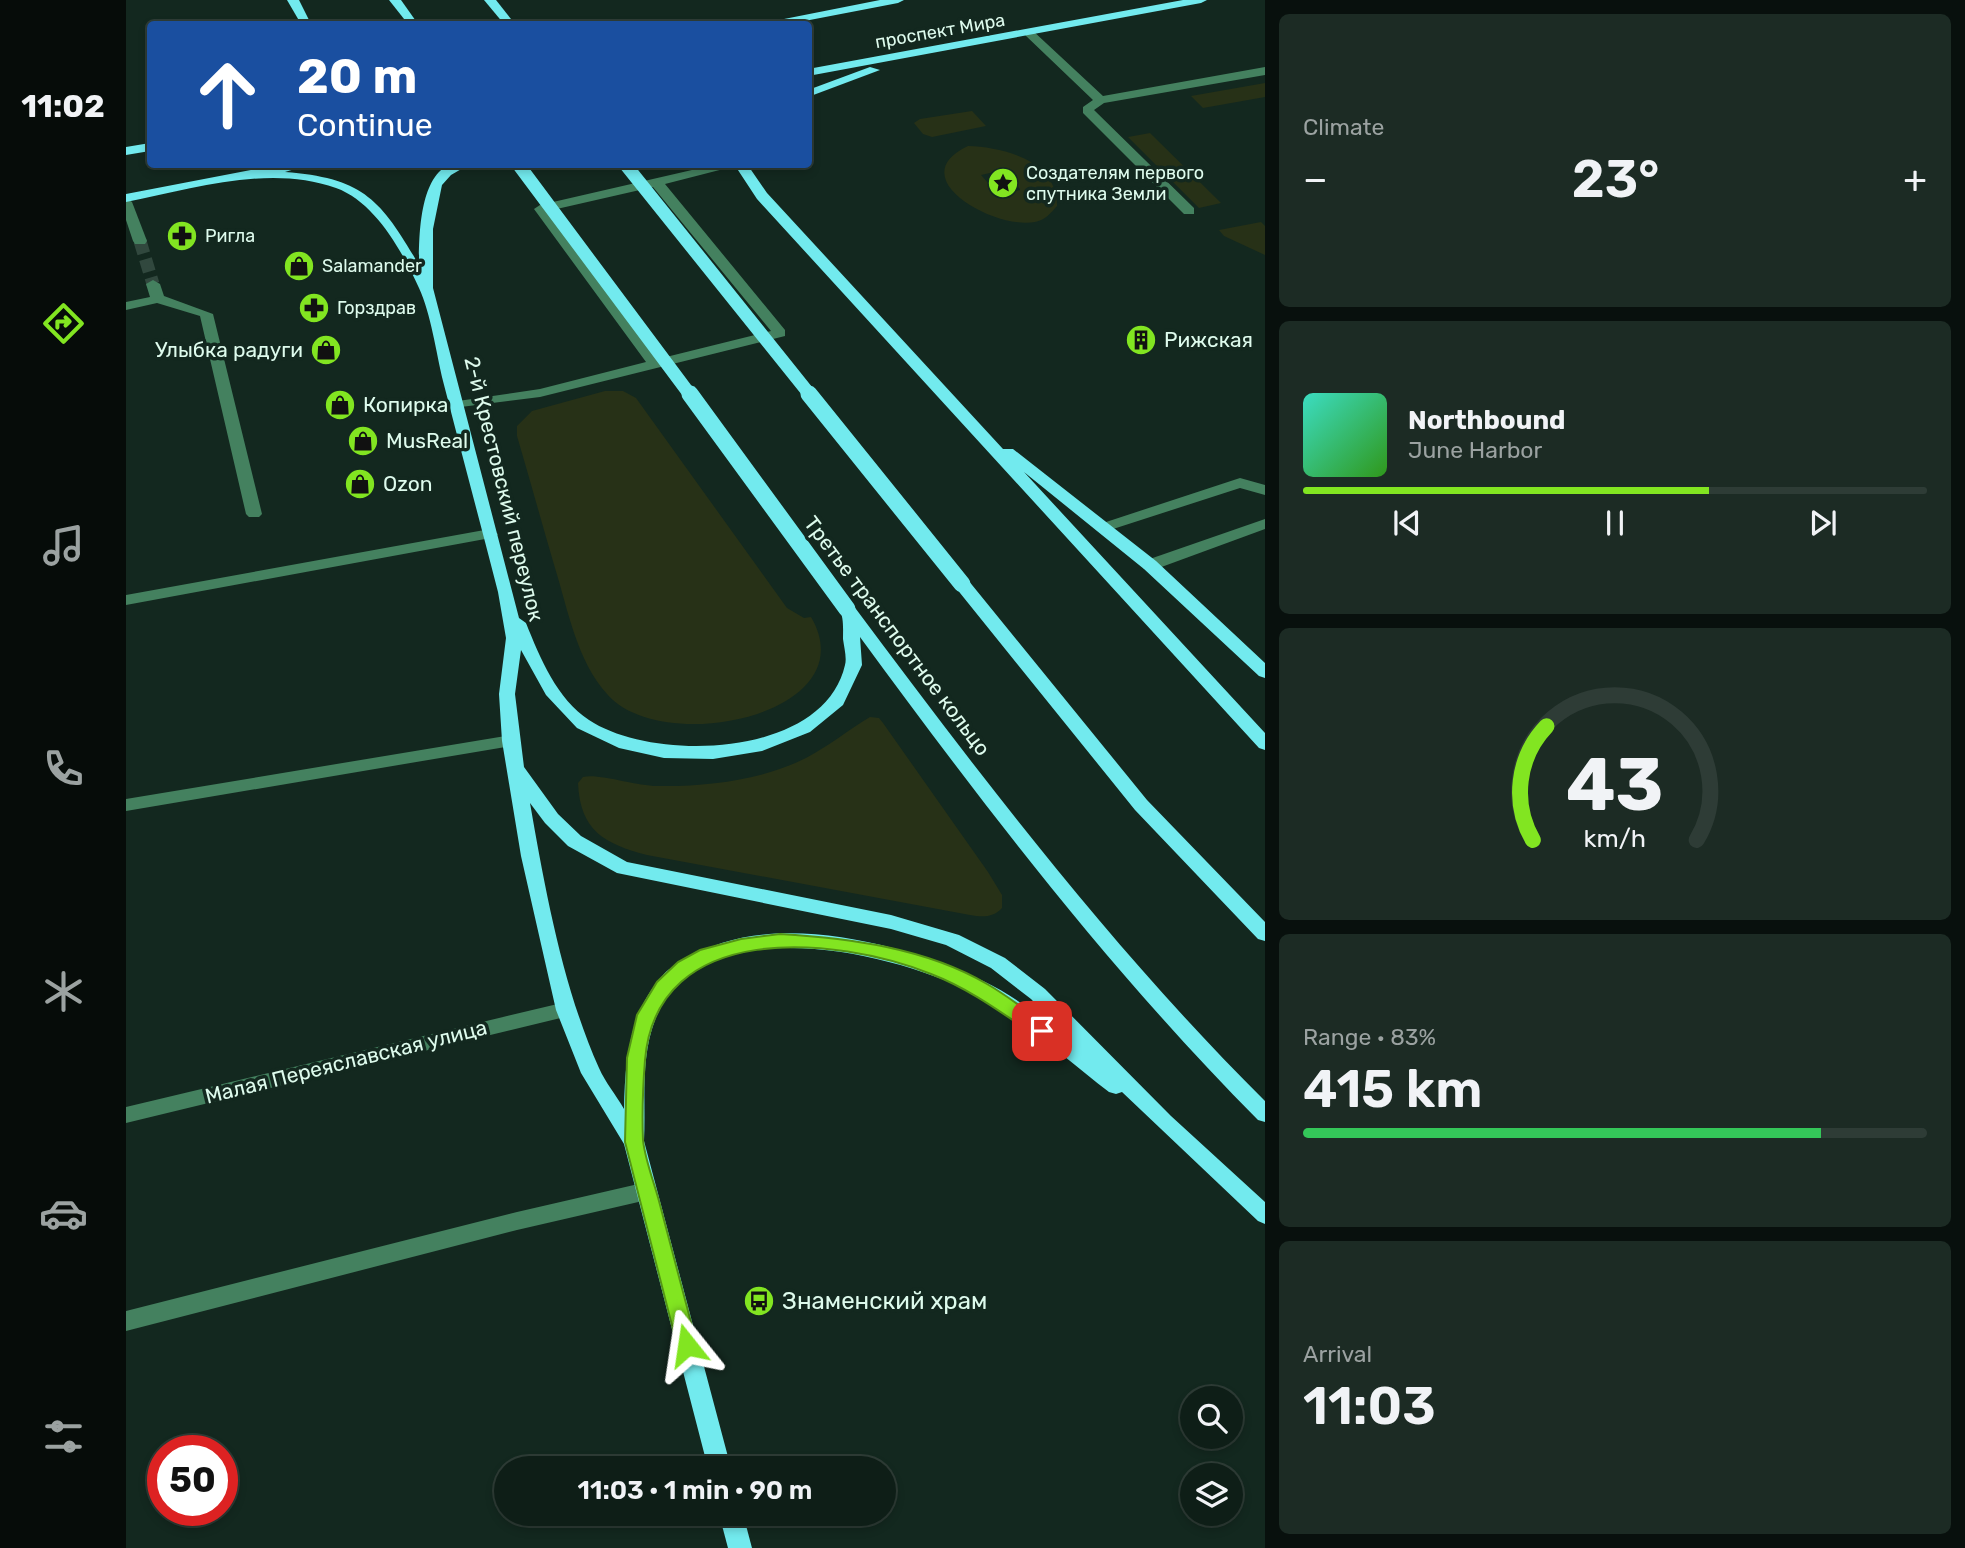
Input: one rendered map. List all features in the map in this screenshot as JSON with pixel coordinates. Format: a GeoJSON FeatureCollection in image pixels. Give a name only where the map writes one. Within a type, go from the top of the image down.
{"type":"FeatureCollection","features":[{"type":"Feature","properties":{"kind":"main road"},"geometry":{"type":"LineString","coordinates":[[293,0],[304,21]]}},
{"type":"Feature","properties":{"kind":"main road"},"geometry":{"type":"LineString","coordinates":[[395,0],[411,21]]}},
{"type":"Feature","properties":{"kind":"main road"},"geometry":{"type":"LineString","coordinates":[[489,0],[507,21]]}},
{"type":"Feature","properties":{"kind":"main road","name":"проспект Мира"},"geometry":{"type":"LineString","coordinates":[[790,21],[898,0]]}},
{"type":"Feature","properties":{"kind":"main road","name":"проспект Мира"},"geometry":{"type":"LineString","coordinates":[[812,72],[1201,0]]}},
{"type":"Feature","properties":{"kind":"main road"},"geometry":{"type":"LineString","coordinates":[[812,93],[923,52]]}},
{"type":"Feature","properties":{"kind":"main road"},"geometry":{"type":"LineString","coordinates":[[126,151],[147,148]]}},
{"type":"Feature","properties":{"kind":"main road"},"geometry":{"type":"LineString","coordinates":[[126,200],[284,168]]}},
{"type":"Feature","properties":{"kind":"main road","name":"2-й Крестовский переулок"},"geometry":{"type":"LineString","coordinates":[[456,168],[447,172],[436,184],[426,229],[426,288],[506,592],[514,638],[507,694],[511,741],[530,856],[566,1010],[591,1073],[634,1142],[716,1456]]}},
{"type":"Feature","properties":{"kind":"main road","name":"Третье транспортное кольцо"},"geometry":{"type":"LineString","coordinates":[[521,168],[620,298],[846,609],[1025,846],[1120,959],[1265,1114]]}},
{"type":"Feature","properties":{"kind":"main road"},"geometry":{"type":"LineString","coordinates":[[628,168],[1141,805],[1265,934]]}},
{"type":"Feature","properties":{"kind":"main road"},"geometry":{"type":"LineString","coordinates":[[742,168],[762,196],[1265,744]]}},
{"type":"Feature","properties":{"kind":"main road","name":"2-й Крестовский переулок"},"geometry":{"type":"LineString","coordinates":[[253,174],[313,179],[365,198],[393,234],[426,288]]}},
{"type":"Feature","properties":{"kind":"main road"},"geometry":{"type":"LineString","coordinates":[[972,425],[1105,527],[1265,672]]}},
{"type":"Feature","properties":{"kind":"main road"},"geometry":{"type":"LineString","coordinates":[[506,592],[543,680],[563,706],[584,725],[616,742],[655,752],[701,754],[746,748],[784,738],[818,719],[840,697],[851,676],[856,657],[854,634],[846,609]]}},
{"type":"Feature","properties":{"kind":"main road"},"geometry":{"type":"LineString","coordinates":[[515,763],[539,804],[567,838],[594,856],[623,868],[891,922],[952,940],[998,963],[1038,994],[1164,1122],[1265,1215]]}},
{"type":"Feature","properties":{"kind":"main road"},"geometry":{"type":"LineString","coordinates":[[634,1142],[636,1058],[646,1015],[663,986],[685,967],[706,955],[741,946],[780,941],[831,944],[887,954],[934,968],[979,988],[1164,1122]]}},
{"type":"Feature","properties":{"kind":"main road"},"geometry":{"type":"LineString","coordinates":[[734,1526],[740,1548]]}},
{"type":"Feature","properties":{"kind":"street"},"geometry":{"type":"LineString","coordinates":[[1028,33],[1100,100]]}},
{"type":"Feature","properties":{"kind":"street"},"geometry":{"type":"LineString","coordinates":[[1189,211],[1087,110],[1100,100],[1265,71]]}},
{"type":"Feature","properties":{"kind":"street"},"geometry":{"type":"LineString","coordinates":[[654,364],[540,209],[722,168]]}},
{"type":"Feature","properties":{"kind":"street"},"geometry":{"type":"LineString","coordinates":[[458,405],[532,394],[780,333],[657,183]]}},
{"type":"Feature","properties":{"kind":"street"},"geometry":{"type":"LineString","coordinates":[[126,200],[140,242]]}},
{"type":"Feature","properties":{"kind":"street"},"geometry":{"type":"LineString","coordinates":[[126,306],[155,292],[206,314],[254,514]]}},
{"type":"Feature","properties":{"kind":"street"},"geometry":{"type":"LineString","coordinates":[[1105,527],[1240,483],[1265,490]]}},
{"type":"Feature","properties":{"kind":"street"},"geometry":{"type":"LineString","coordinates":[[1150,565],[1265,524]]}},
{"type":"Feature","properties":{"kind":"street"},"geometry":{"type":"LineString","coordinates":[[126,600],[490,534]]}},
{"type":"Feature","properties":{"kind":"street"},"geometry":{"type":"LineString","coordinates":[[126,805],[511,741]]}},
{"type":"Feature","properties":{"kind":"street","name":"Малая Переяславская улица"},"geometry":{"type":"LineString","coordinates":[[126,1115],[566,1010]]}},
{"type":"Feature","properties":{"kind":"street"},"geometry":{"type":"LineString","coordinates":[[126,1321],[517,1221],[647,1191]]}},
{"type":"Feature","properties":{"kind":"green space"},"geometry":{"type":"Polygon","coordinates":[[[1265,83],[1265,97],[1203,108],[1191,96],[1265,83]]]}},
{"type":"Feature","properties":{"kind":"green space"},"geometry":{"type":"Polygon","coordinates":[[[972,111],[986,126],[932,137],[923,134],[914,123],[920,119],[972,111]]]}},
{"type":"Feature","properties":{"kind":"green space"},"geometry":{"type":"Polygon","coordinates":[[[1150,133],[1221,203],[1199,208],[1128,137],[1150,133]]]}},
{"type":"Feature","properties":{"kind":"green space"},"geometry":{"type":"Polygon","coordinates":[[[968,146],[998,150],[1027,160],[1049,178],[1055,191],[1057,206],[1045,218],[1035,222],[999,218],[979,210],[961,199],[949,186],[944,172],[950,159],[968,146]],[[1003,170],[981,175],[999,195],[1020,189],[1003,170]]]}},
{"type":"Feature","properties":{"kind":"green space"},"geometry":{"type":"Polygon","coordinates":[[[1261,222],[1265,226],[1265,255],[1224,236],[1219,230],[1261,222]]]}},
{"type":"Feature","properties":{"kind":"green space"},"geometry":{"type":"Polygon","coordinates":[[[605,391],[623,391],[636,398],[787,608],[804,618],[811,617],[821,651],[811,679],[786,701],[751,716],[711,723],[670,723],[634,713],[607,694],[588,666],[569,618],[517,436],[517,426],[532,411],[605,391]]]}},
{"type":"Feature","properties":{"kind":"green space"},"geometry":{"type":"Polygon","coordinates":[[[870,717],[879,718],[883,723],[988,872],[1002,895],[1002,908],[995,914],[970,915],[647,855],[607,840],[590,824],[584,813],[578,783],[583,777],[675,786],[753,777],[806,758],[870,717]]]}},
{"type":"Feature","properties":{"kind":"tunnel"},"geometry":{"type":"LineString","coordinates":[[140,241],[153,284]]}},
{"type":"Feature","properties":{"kind":"place","name":"Создателям первого спутника Земли"},"geometry":{"type":"Point","coordinates":[1003,183]}},
{"type":"Feature","properties":{"kind":"place","name":"Ригла"},"geometry":{"type":"Point","coordinates":[182,236]}},
{"type":"Feature","properties":{"kind":"place","name":"Salamander"},"geometry":{"type":"Point","coordinates":[299,266]}},
{"type":"Feature","properties":{"kind":"place","name":"Горздрав"},"geometry":{"type":"Point","coordinates":[314,308]}},
{"type":"Feature","properties":{"kind":"place","name":"Рижская"},"geometry":{"type":"Point","coordinates":[1141,340]}},
{"type":"Feature","properties":{"kind":"place","name":"Улыбка радуги"},"geometry":{"type":"Point","coordinates":[326,350]}},
{"type":"Feature","properties":{"kind":"place","name":"Копирка"},"geometry":{"type":"Point","coordinates":[340,405]}},
{"type":"Feature","properties":{"kind":"place","name":"MusReal"},"geometry":{"type":"Point","coordinates":[363,441]}},
{"type":"Feature","properties":{"kind":"place","name":"Ozon"},"geometry":{"type":"Point","coordinates":[360,484]}},
{"type":"Feature","properties":{"kind":"place","name":"Знаменский храм"},"geometry":{"type":"Point","coordinates":[759,1301]}},
{"type":"Feature","properties":{"kind":"route"},"geometry":{"type":"LineString","coordinates":[[687,1345],[634,1142],[636,1058],[646,1015],[663,986],[685,967],[706,955],[741,946],[780,941],[831,944],[887,954],[934,968],[979,988],[1042,1031]]}}]}
